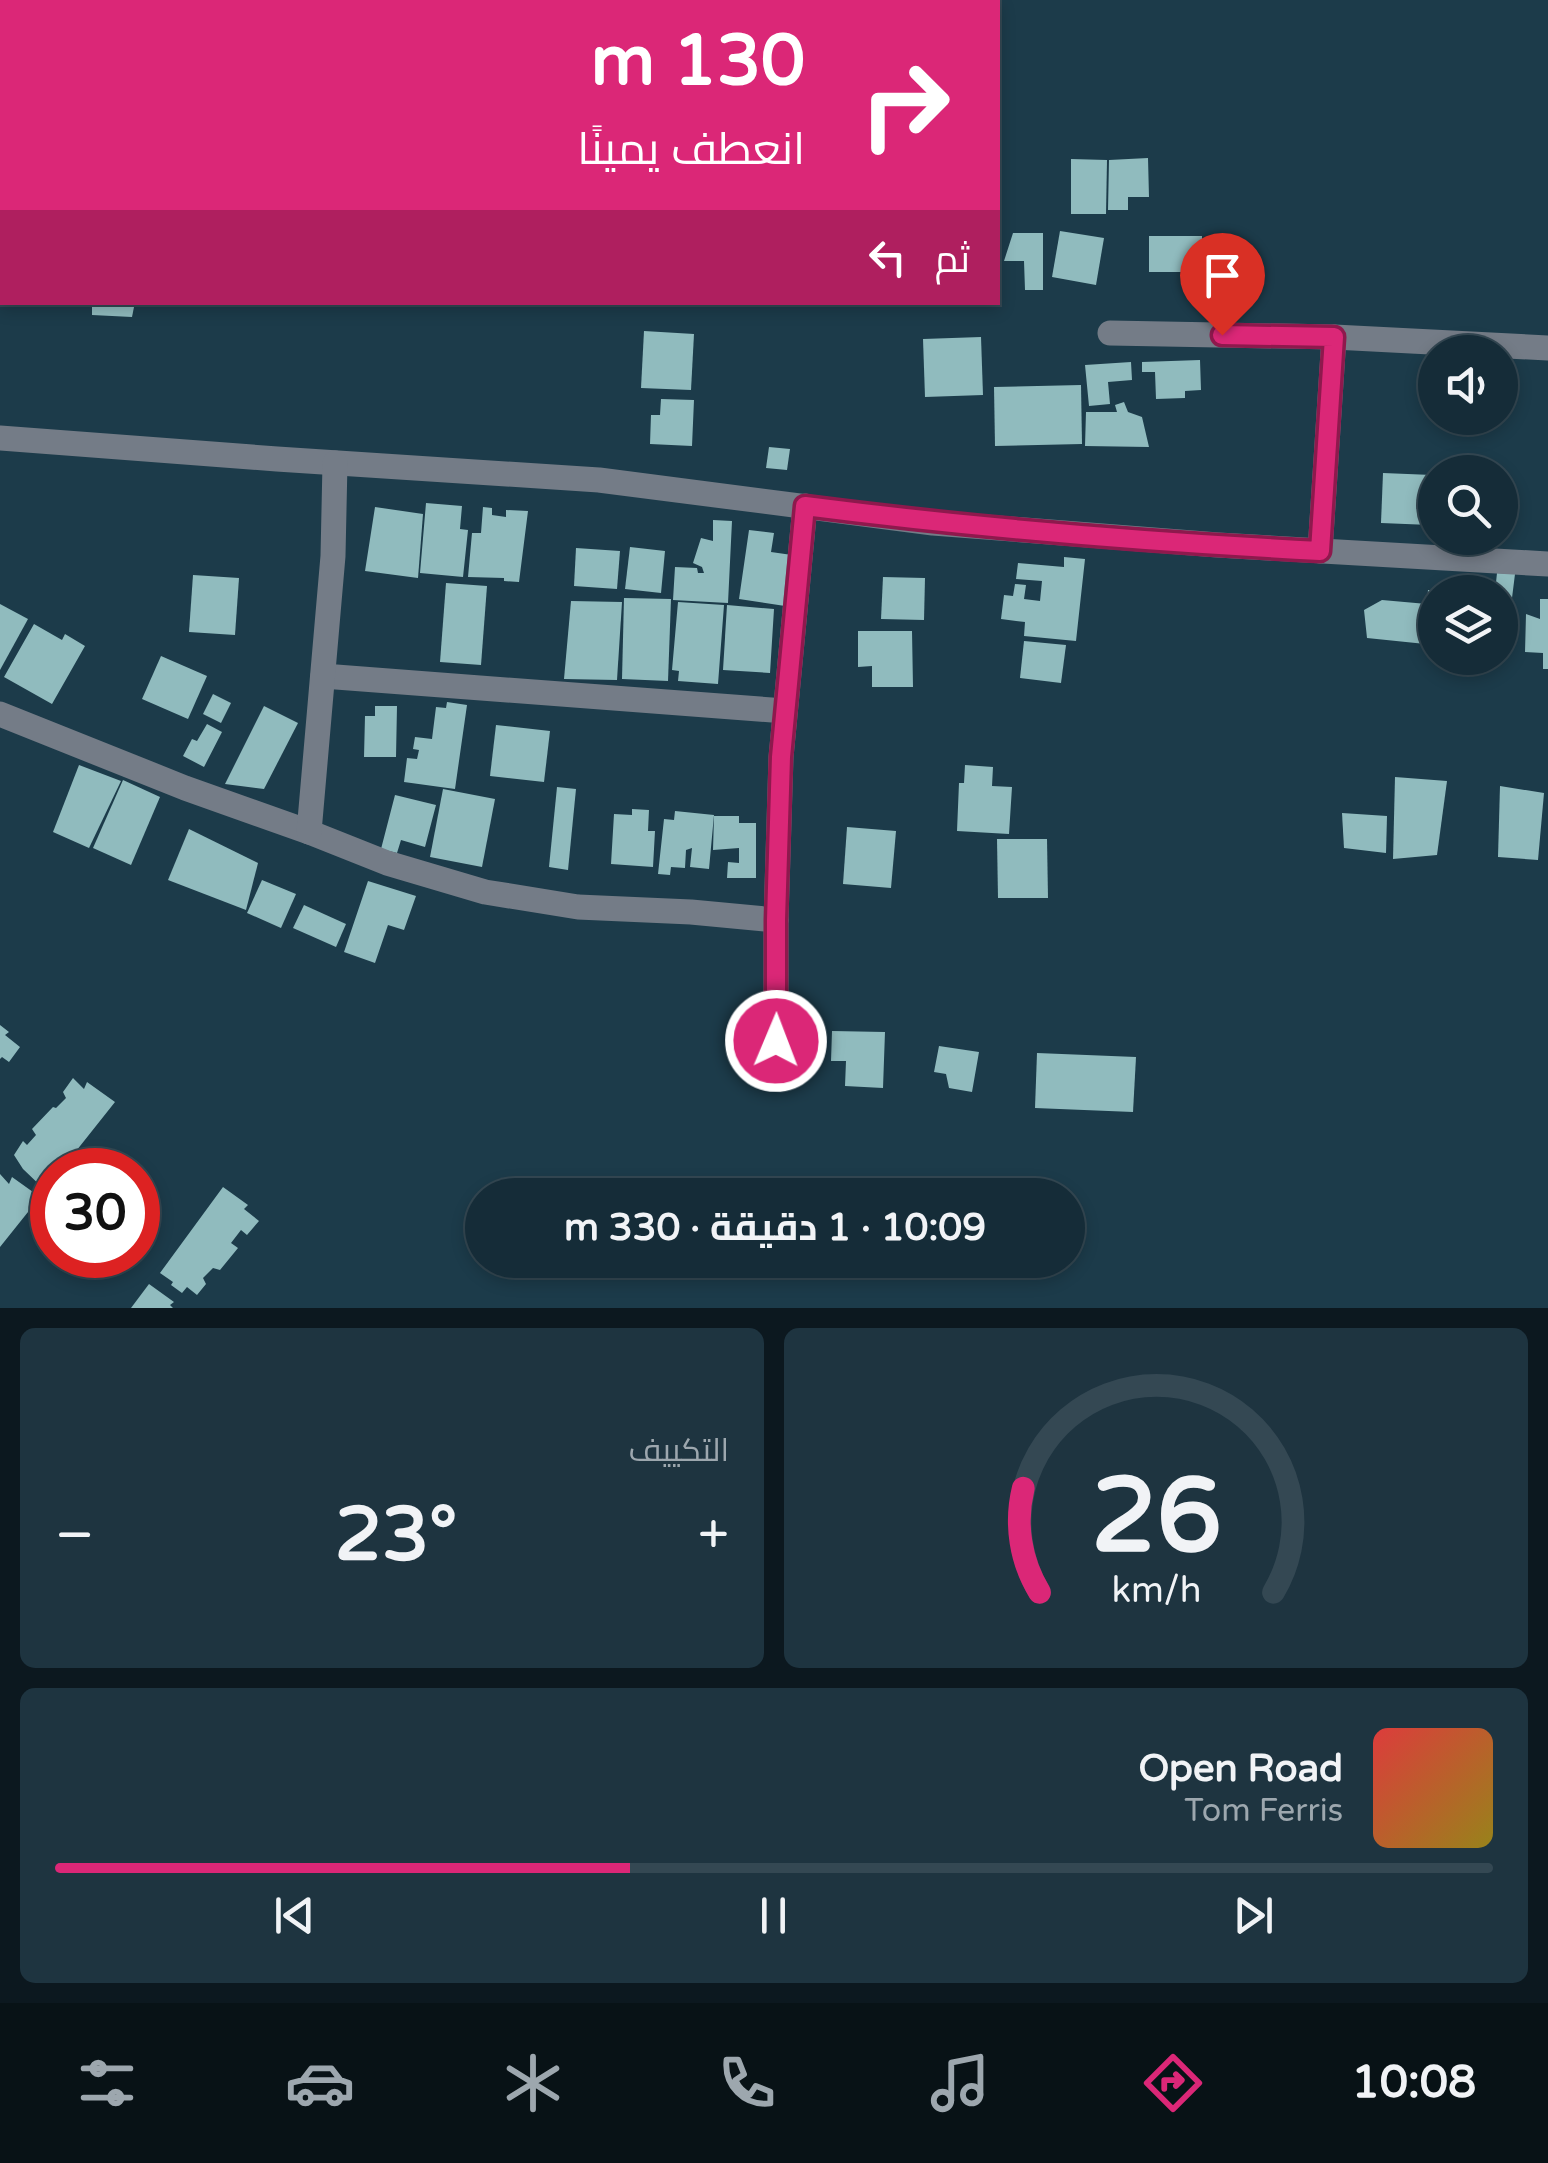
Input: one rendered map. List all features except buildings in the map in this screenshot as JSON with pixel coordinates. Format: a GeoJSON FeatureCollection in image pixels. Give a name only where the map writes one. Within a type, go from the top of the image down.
{"type":"FeatureCollection","features":[{"type":"Feature","properties":{"kind":"street"},"geometry":{"type":"LineString","coordinates":[[1110,333],[1334,337],[1548,348]]}},
{"type":"Feature","properties":{"kind":"street"},"geometry":{"type":"LineString","coordinates":[[1320,551],[1334,337]]}},
{"type":"Feature","properties":{"kind":"street"},"geometry":{"type":"LineString","coordinates":[[0,438],[599,480],[934,522],[1218,546],[1548,564]]}},
{"type":"Feature","properties":{"kind":"street"},"geometry":{"type":"LineString","coordinates":[[309,832],[333,556],[335,463]]}},
{"type":"Feature","properties":{"kind":"street"},"geometry":{"type":"LineString","coordinates":[[776,1041],[781,757],[805,506]]}},
{"type":"Feature","properties":{"kind":"street"},"geometry":{"type":"LineString","coordinates":[[323,676],[785,711]]}},
{"type":"Feature","properties":{"kind":"street"},"geometry":{"type":"LineString","coordinates":[[0,714],[387,863],[485,892],[578,907],[776,920]]}},
{"type":"Feature","properties":{"kind":"route"},"geometry":{"type":"LineString","coordinates":[[776,1041],[781,757],[805,506],[934,522],[1320,551],[1334,337],[1222,335]]}}]}
